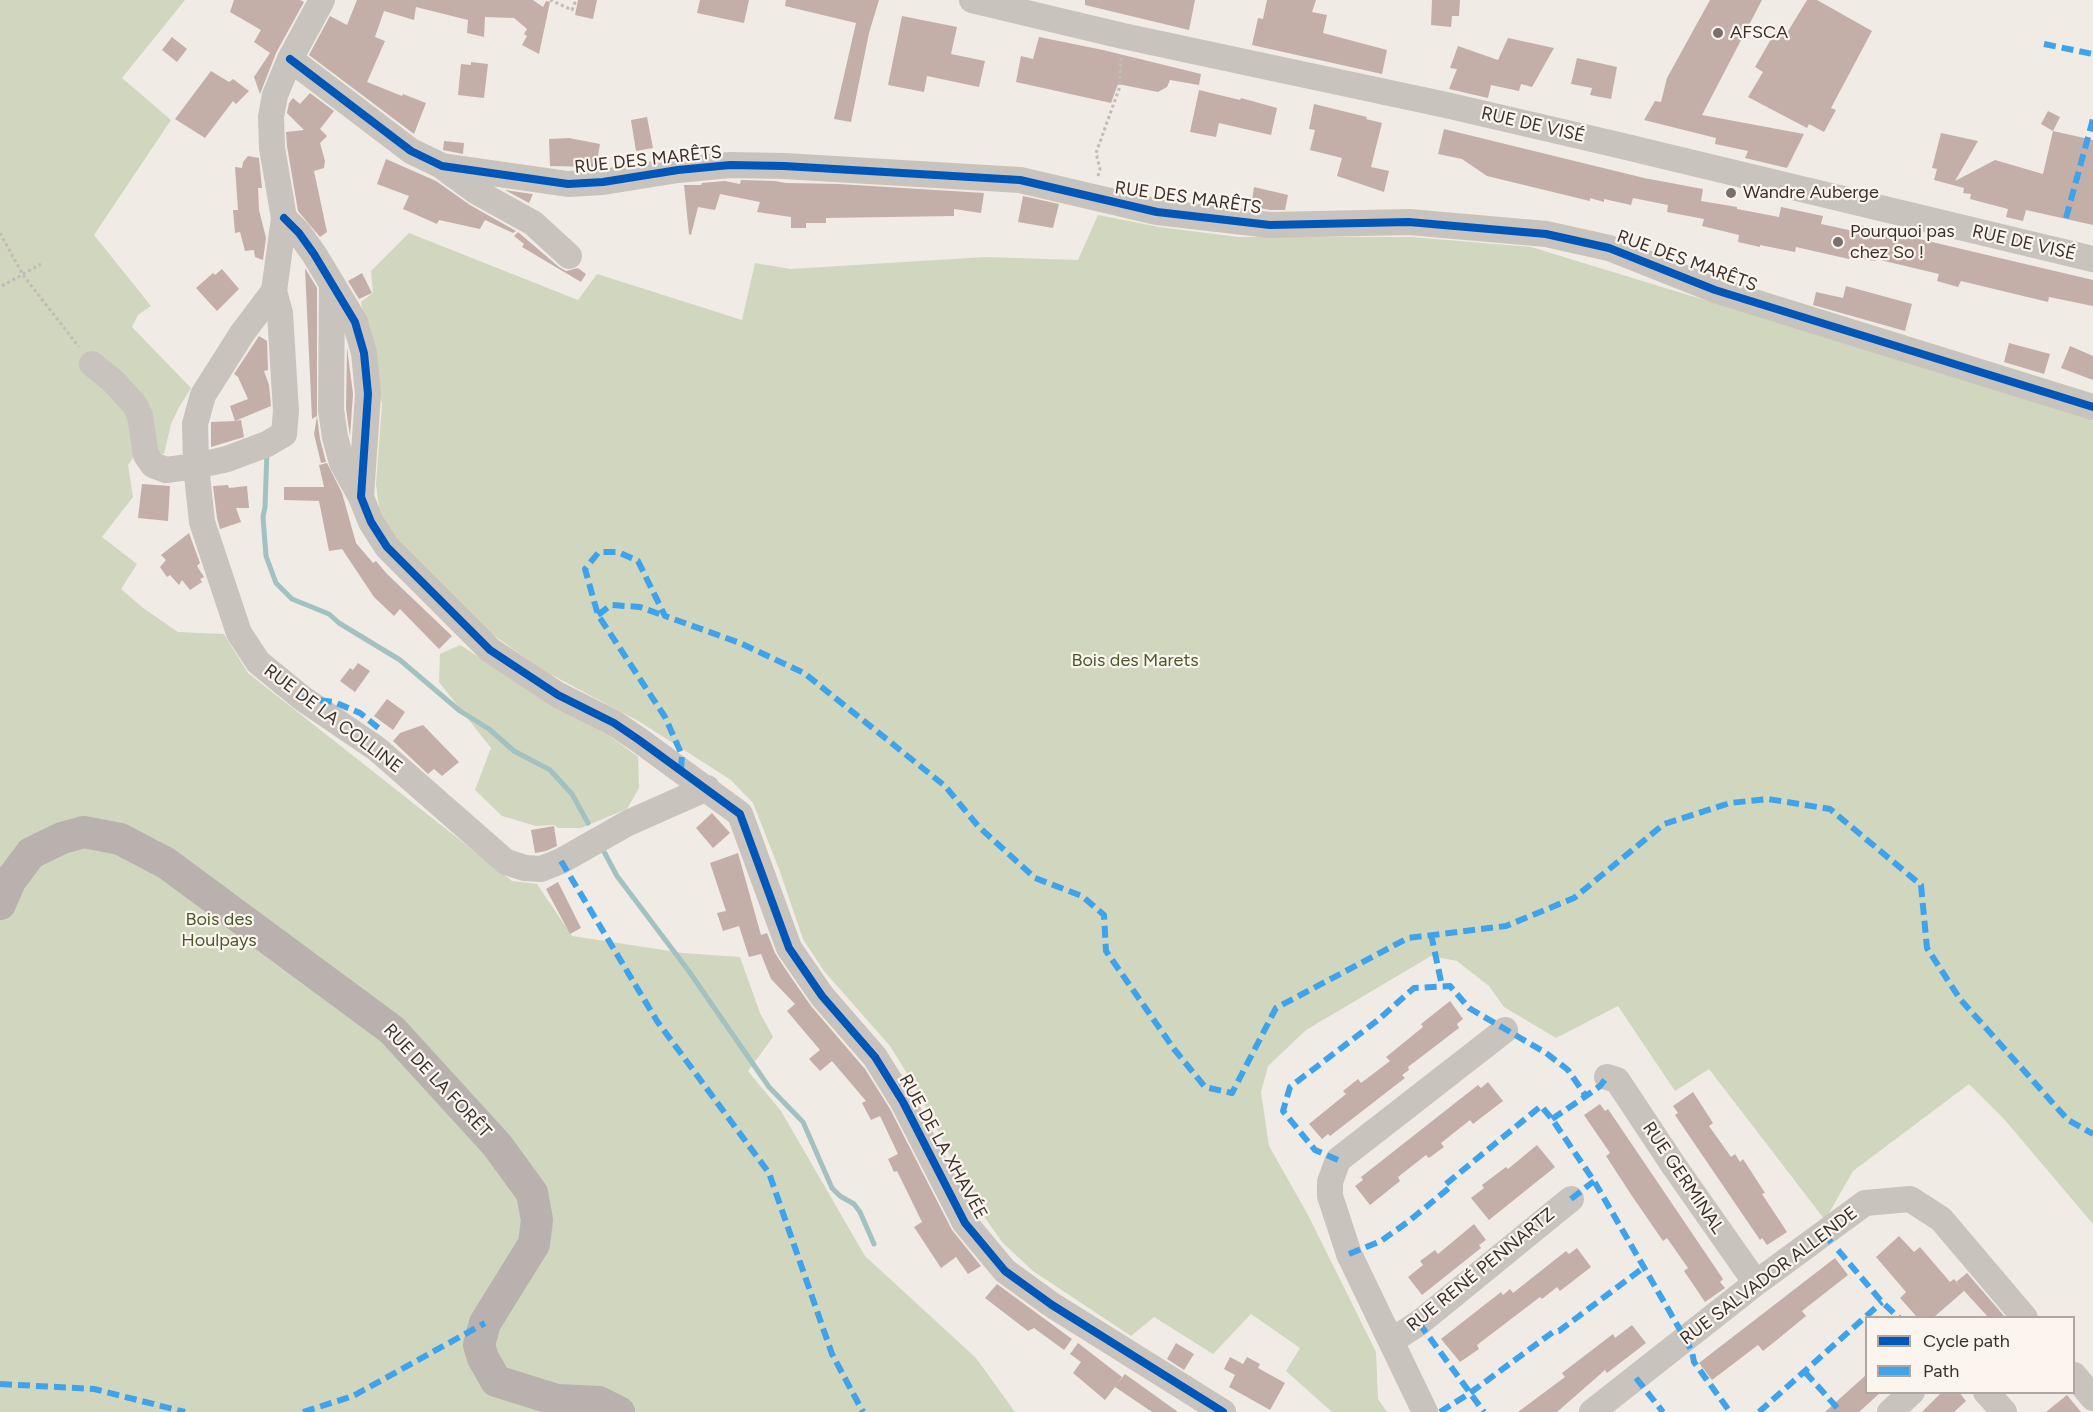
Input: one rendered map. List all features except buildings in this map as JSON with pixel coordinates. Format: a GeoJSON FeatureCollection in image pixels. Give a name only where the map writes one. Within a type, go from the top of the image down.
{"type":"FeatureCollection","features":[{"type":"Feature","properties":{"kind":"main road","name":"RUE DE LA FORÊT"},"geometry":{"type":"LineString","coordinates":[[0,904],[10,881],[31,853],[62,838],[84,832],[120,839],[166,863],[392,1030],[497,1145],[532,1193],[537,1220],[534,1244],[486,1323],[479,1345],[483,1359],[496,1381],[557,1400],[599,1402],[619,1412]]}},
{"type":"Feature","properties":{"kind":"street","name":"RUE DE LA COLLINE"},"geometry":{"type":"LineString","coordinates":[[322,0],[290,59],[274,95],[271,117],[272,148],[284,218],[274,291],[243,332],[203,395],[195,424],[196,466],[202,522],[239,633],[258,662],[302,698],[377,749],[506,862],[525,868],[541,869],[561,861],[628,823],[707,788]]}},
{"type":"Feature","properties":{"kind":"street","name":"RUE DE VISÉ"},"geometry":{"type":"LineString","coordinates":[[972,0],[1123,36],[1581,136],[2093,259]]}},
{"type":"Feature","properties":{"kind":"street","name":"RUE DES MARÊTS"},"geometry":{"type":"LineString","coordinates":[[290,59],[411,151],[442,166],[568,184],[603,182],[678,170],[730,165],[1020,180],[1076,195],[1157,212],[1270,225],[1409,222],[1546,234],[1609,248],[1715,290],[2093,407]]}},
{"type":"Feature","properties":{"kind":"street"},"geometry":{"type":"LineString","coordinates":[[442,166],[477,192],[533,224],[569,256]]}},
{"type":"Feature","properties":{"kind":"street"},"geometry":{"type":"LineString","coordinates":[[284,218],[299,233],[314,254],[355,322],[364,353],[368,394],[361,497]]}},
{"type":"Feature","properties":{"kind":"street","name":"RUE DE LA XHAVÉE"},"geometry":{"type":"LineString","coordinates":[[332,286],[331,410],[335,437],[342,463],[361,497],[371,522],[387,547],[490,650],[558,695],[614,723],[740,814],[789,948],[822,996],[880,1066],[903,1102],[971,1231],[1005,1271],[1042,1298],[1223,1412]]}},
{"type":"Feature","properties":{"kind":"street"},"geometry":{"type":"LineString","coordinates":[[92,364],[113,381],[135,405],[140,416],[146,455],[153,465],[166,470],[196,466],[227,459],[267,444],[284,434],[286,411],[280,313],[274,291]]}},
{"type":"Feature","properties":{"kind":"street"},"geometry":{"type":"LineString","coordinates":[[1425,1412],[1349,1254],[1336,1219],[1330,1196],[1330,1182],[1338,1160],[1505,1030]]}},
{"type":"Feature","properties":{"kind":"street","name":"RUE GERMINAL"},"geometry":{"type":"LineString","coordinates":[[1607,1077],[1617,1080],[1756,1283]]}},
{"type":"Feature","properties":{"kind":"street","name":"RUE RENÉ PENNARTZ"},"geometry":{"type":"LineString","coordinates":[[1391,1341],[1419,1323],[1571,1199]]}},
{"type":"Feature","properties":{"kind":"street","name":"RUE SALVADOR ALLENDE"},"geometry":{"type":"LineString","coordinates":[[1592,1412],[1756,1283],[1865,1203],[1910,1200],[1941,1219],[2024,1316]]}},
{"type":"Feature","properties":{"kind":"street"},"geometry":{"type":"LineString","coordinates":[[2075,1377],[2093,1398]]}},
{"type":"Feature","properties":{"kind":"street"},"geometry":{"type":"LineString","coordinates":[[1890,1412],[1910,1394]]}},
{"type":"Feature","properties":{"kind":"street"},"geometry":{"type":"LineString","coordinates":[[1988,1394],[2004,1412]]}},
{"type":"Feature","properties":{"kind":"path"},"geometry":{"type":"LineString","coordinates":[[550,0],[572,10],[576,0]]}},
{"type":"Feature","properties":{"kind":"path"},"geometry":{"type":"LineString","coordinates":[[1076,195],[1078,187],[1089,188],[1097,182],[1100,169],[1096,153],[1119,89],[1123,36]]}},
{"type":"Feature","properties":{"kind":"path"},"geometry":{"type":"LineString","coordinates":[[0,232],[23,274],[92,364]]}},
{"type":"Feature","properties":{"kind":"path"},"geometry":{"type":"LineString","coordinates":[[2,286],[41,264]]}},
{"type":"Feature","properties":{"kind":"green space","name":"Bois des Houlpays"},"geometry":{"type":"Polygon","coordinates":[[[0,0],[185,0],[122,78],[171,120],[94,235],[151,306],[138,315],[132,327],[191,388],[171,424],[164,454],[137,452],[128,465],[133,497],[102,537],[137,564],[121,589],[143,608],[178,632],[224,634],[248,673],[512,881],[537,884],[572,936],[683,953],[740,957],[760,1013],[773,1037],[748,1071],[781,1111],[865,1256],[976,1358],[1015,1412],[0,1412],[0,0]]]}},
{"type":"Feature","properties":{"kind":"green space","name":"Bois des Marets"},"geometry":{"type":"Polygon","coordinates":[[[1098,215],[1159,227],[1238,237],[1411,237],[1531,247],[2078,414],[2093,421],[2093,1224],[2004,1119],[1969,1084],[1853,1171],[1825,1220],[1709,1069],[1675,1091],[1618,1006],[1556,1038],[1504,1007],[1489,986],[1457,961],[1431,956],[1306,1030],[1268,1066],[1261,1092],[1269,1146],[1308,1215],[1376,1352],[1378,1399],[1387,1412],[1332,1412],[1286,1371],[1300,1348],[1251,1314],[1213,1354],[1154,1317],[1131,1336],[1033,1271],[1003,1243],[974,1203],[916,1088],[890,1046],[824,971],[803,939],[753,803],[731,780],[640,722],[552,675],[542,696],[603,731],[638,757],[639,788],[627,809],[581,828],[536,826],[502,816],[475,790],[491,748],[439,682],[440,654],[460,645],[536,693],[544,671],[482,627],[400,543],[385,523],[379,507],[376,484],[382,404],[361,302],[373,293],[371,271],[409,233],[578,300],[597,274],[742,320],[755,263],[791,269],[985,257],[1078,260],[1098,215]]]}},
{"type":"Feature","properties":{"kind":"waterway"},"geometry":{"type":"LineString","coordinates":[[267,451],[263,517],[266,556],[276,583],[292,599],[329,614],[339,623],[400,660],[460,711],[489,729],[514,751],[550,770],[572,794],[588,823]]}},
{"type":"Feature","properties":{"kind":"waterway"},"geometry":{"type":"LineString","coordinates":[[602,848],[617,876],[688,970],[769,1087],[803,1122],[832,1188],[854,1204],[874,1244]]}},
{"type":"Feature","properties":{"kind":"marked path"},"geometry":{"type":"LineString","coordinates":[[2044,44],[2093,54]]}},
{"type":"Feature","properties":{"kind":"marked path"},"geometry":{"type":"LineString","coordinates":[[2066,218],[2093,119]]}},
{"type":"Feature","properties":{"kind":"marked path"},"geometry":{"type":"LineString","coordinates":[[681,769],[682,755],[665,717],[598,615],[585,569],[599,552],[618,552],[638,561],[665,616],[740,643],[804,673],[945,786],[978,826],[1035,878],[1082,896],[1104,915],[1106,951],[1174,1049],[1205,1087],[1232,1093],[1276,1008],[1408,938],[1506,926],[1574,898],[1664,824],[1730,803],[1768,799],[1830,809],[1921,885],[1927,948],[1960,999],[2068,1120],[2093,1134]]}},
{"type":"Feature","properties":{"kind":"marked path"},"geometry":{"type":"LineString","coordinates":[[598,615],[611,605],[640,607],[665,616]]}},
{"type":"Feature","properties":{"kind":"marked path"},"geometry":{"type":"LineString","coordinates":[[302,698],[334,702],[360,713],[381,730]]}},
{"type":"Feature","properties":{"kind":"marked path"},"geometry":{"type":"LineString","coordinates":[[561,861],[657,1021],[769,1173],[832,1354],[863,1412]]}},
{"type":"Feature","properties":{"kind":"marked path"},"geometry":{"type":"LineString","coordinates":[[1431,934],[1442,986]]}},
{"type":"Feature","properties":{"kind":"marked path"},"geometry":{"type":"LineString","coordinates":[[1338,1160],[1315,1150],[1283,1111],[1290,1087],[1378,1020],[1414,988],[1450,986],[1469,1008],[1546,1053],[1568,1070],[1586,1096],[1600,1086],[1607,1077]]}},
{"type":"Feature","properties":{"kind":"marked path"},"geometry":{"type":"LineString","coordinates":[[1552,1119],[1586,1096]]}},
{"type":"Feature","properties":{"kind":"marked path"},"geometry":{"type":"LineString","coordinates":[[1349,1254],[1381,1241],[1409,1221],[1449,1188],[1446,1184],[1541,1106],[1594,1181],[1686,1340],[1694,1362],[1730,1412]]}},
{"type":"Feature","properties":{"kind":"marked path"},"geometry":{"type":"LineString","coordinates":[[1571,1199],[1594,1181]]}},
{"type":"Feature","properties":{"kind":"marked path"},"geometry":{"type":"LineString","coordinates":[[1824,1233],[1834,1246]]}},
{"type":"Feature","properties":{"kind":"marked path"},"geometry":{"type":"LineString","coordinates":[[1838,1250],[1897,1316]]}},
{"type":"Feature","properties":{"kind":"marked path"},"geometry":{"type":"LineString","coordinates":[[1440,1412],[1470,1393],[1553,1332],[1559,1331],[1643,1268]]}},
{"type":"Feature","properties":{"kind":"marked path"},"geometry":{"type":"LineString","coordinates":[[1866,1316],[1882,1302]]}},
{"type":"Feature","properties":{"kind":"marked path"},"geometry":{"type":"LineString","coordinates":[[1759,1412],[1865,1317]]}},
{"type":"Feature","properties":{"kind":"marked path"},"geometry":{"type":"LineString","coordinates":[[303,1412],[353,1396],[485,1323]]}},
{"type":"Feature","properties":{"kind":"marked path"},"geometry":{"type":"LineString","coordinates":[[1419,1323],[1484,1412]]}},
{"type":"Feature","properties":{"kind":"marked path"},"geometry":{"type":"LineString","coordinates":[[1805,1372],[1841,1412]]}},
{"type":"Feature","properties":{"kind":"marked path"},"geometry":{"type":"LineString","coordinates":[[1636,1378],[1663,1412]]}},
{"type":"Feature","properties":{"kind":"marked path"},"geometry":{"type":"LineString","coordinates":[[0,1384],[94,1389],[185,1412]]}},
{"type":"Feature","properties":{"kind":"cycle path"},"geometry":{"type":"LineString","coordinates":[[290,59],[411,151],[442,166],[568,184],[603,182],[678,170],[730,165],[1020,180],[1157,212],[1270,225],[1409,222],[1546,234],[1609,248],[1715,290],[2093,407]]}},
{"type":"Feature","properties":{"kind":"cycle path"},"geometry":{"type":"LineString","coordinates":[[284,218],[299,233],[314,254],[355,322],[364,353],[368,394],[361,497],[371,522],[387,547],[490,650],[558,695],[614,723],[740,814],[789,948],[822,996],[875,1057],[903,1102],[965,1223],[1005,1271],[1052,1305],[1223,1412]]}},
{"type":"Feature","properties":{"kind":"place","name":"AFSCA"},"geometry":{"type":"Point","coordinates":[1718,33]}},
{"type":"Feature","properties":{"kind":"place","name":"Wandre Auberge"},"geometry":{"type":"Point","coordinates":[1731,193]}},
{"type":"Feature","properties":{"kind":"place","name":"Pourquoi pas chez So !"},"geometry":{"type":"Point","coordinates":[1838,242]}}]}
